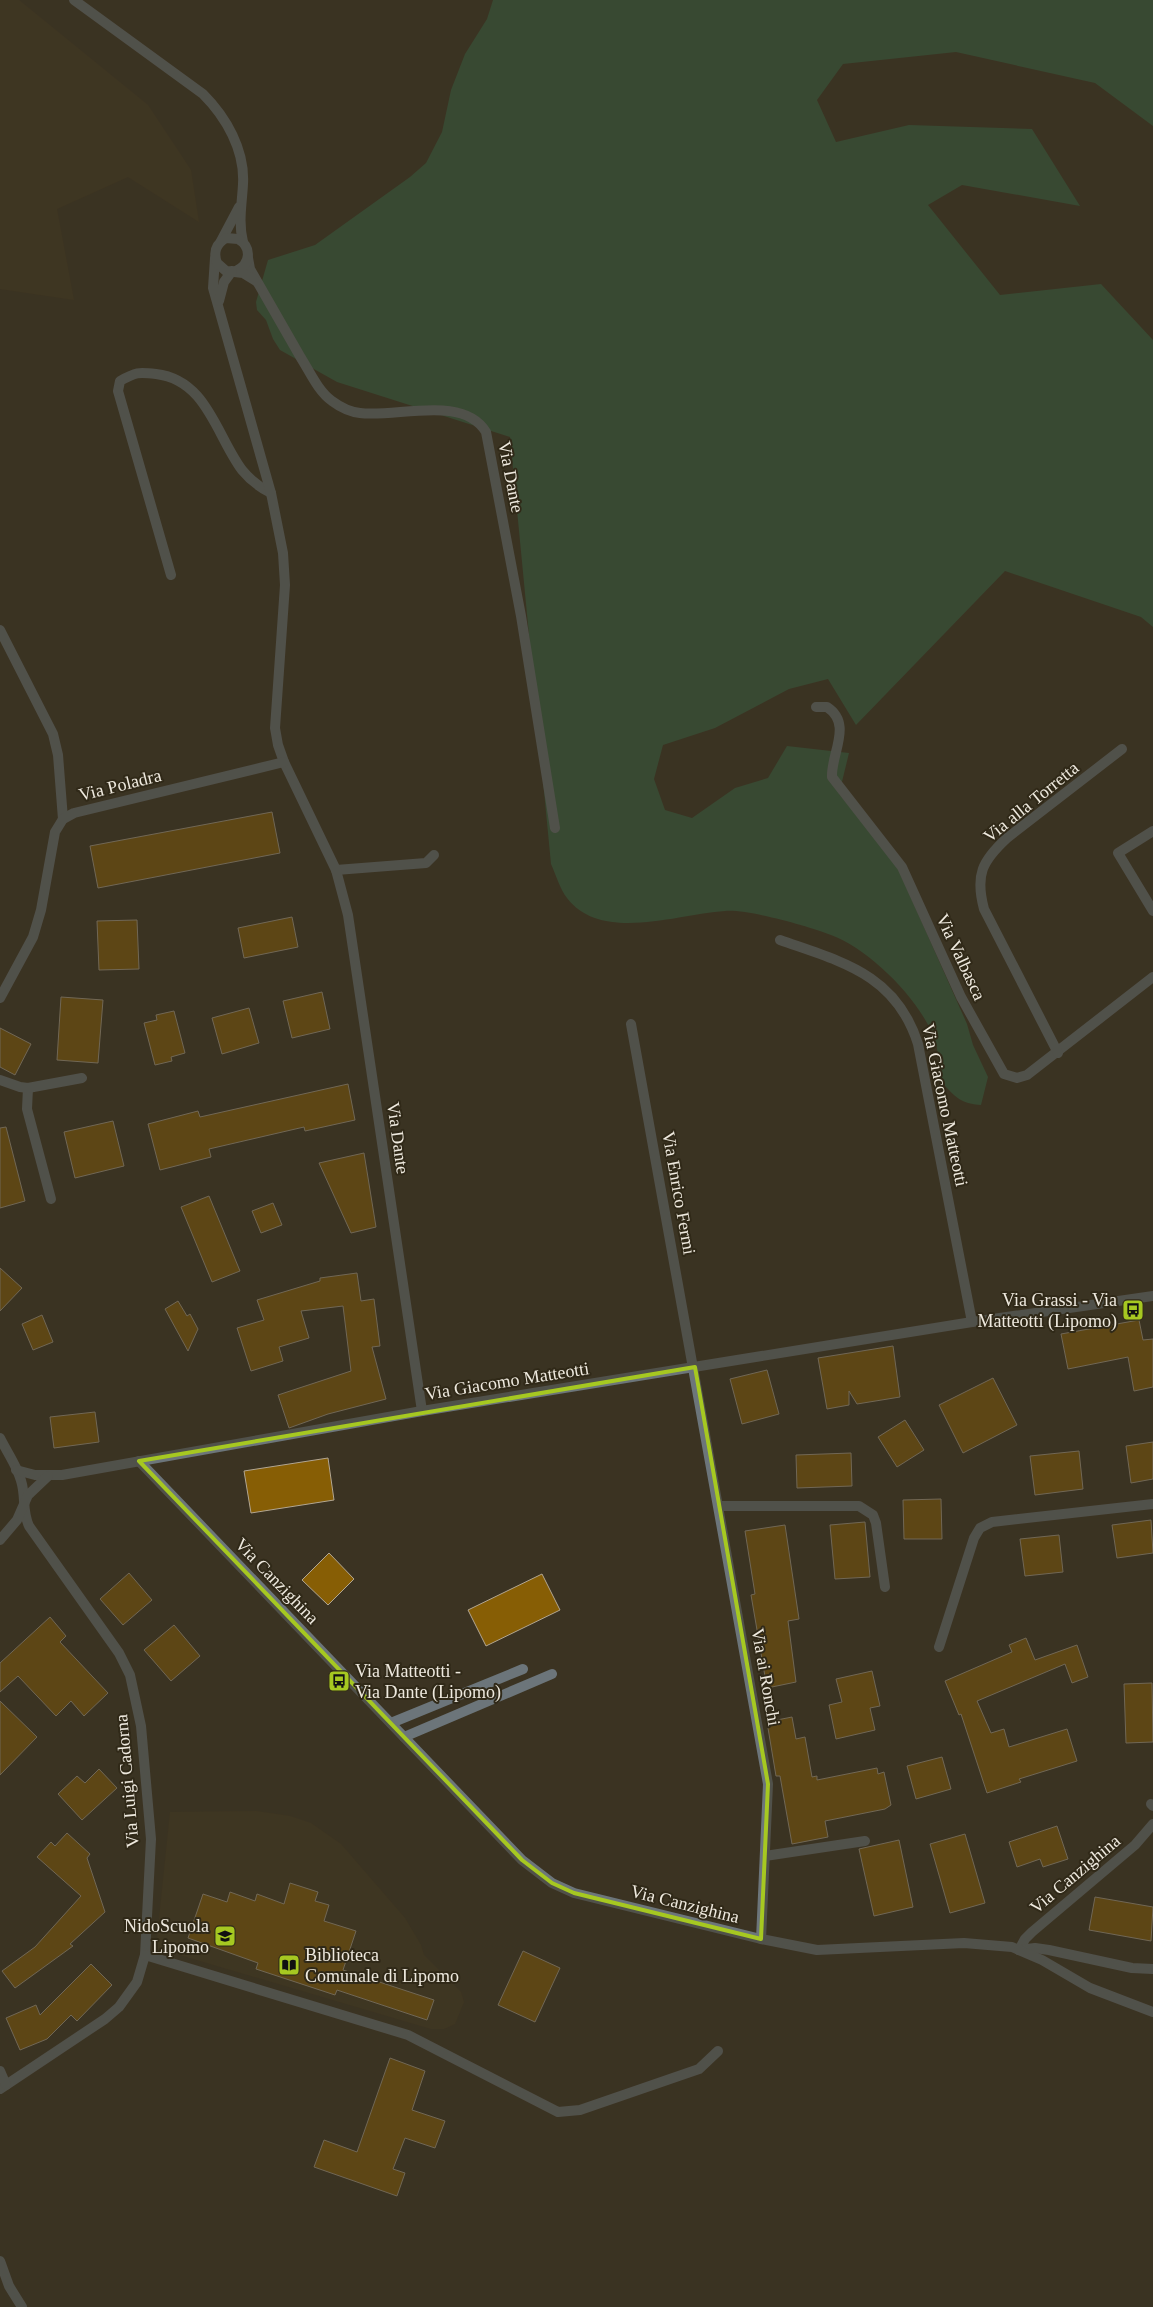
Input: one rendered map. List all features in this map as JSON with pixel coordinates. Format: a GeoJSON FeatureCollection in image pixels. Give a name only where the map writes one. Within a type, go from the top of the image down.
{"type":"FeatureCollection","features":[{"type":"Feature","properties":{"kind":"street"},"geometry":{"type":"LineString","coordinates":[[74,0],[203,94],[215,106],[226,122],[241,158],[243,182],[239,228],[248,252],[248,258],[246,264],[234,271],[224,282],[219,302]]}},
{"type":"Feature","properties":{"kind":"street"},"geometry":{"type":"LineString","coordinates":[[234,271],[221,268],[215,258],[217,245],[221,241],[240,204]]}},
{"type":"Feature","properties":{"kind":"street"},"geometry":{"type":"LineString","coordinates":[[221,241],[232,237],[243,242]]}},
{"type":"Feature","properties":{"kind":"street","name":"Via Dante"},"geometry":{"type":"LineString","coordinates":[[215,258],[214,288],[272,493],[286,568],[275,728],[284,762],[336,870],[348,914],[422,1411]]}},
{"type":"Feature","properties":{"kind":"street","name":"Via Dante"},"geometry":{"type":"LineString","coordinates":[[248,258],[250,269],[258,284],[315,381],[331,400],[361,413],[429,410],[465,415],[478,421],[486,432],[522,616],[555,828]]}},
{"type":"Feature","properties":{"kind":"street","name":"Via Dante"},"geometry":{"type":"LineString","coordinates":[[234,271],[258,284]]}},
{"type":"Feature","properties":{"kind":"street"},"geometry":{"type":"LineString","coordinates":[[171,576],[118,391],[120,381],[137,371],[169,376],[198,395],[215,419],[241,468],[254,484],[272,493]]}},
{"type":"Feature","properties":{"kind":"street"},"geometry":{"type":"LineString","coordinates":[[0,630],[53,734],[58,755],[63,819]]}},
{"type":"Feature","properties":{"kind":"street","name":"Via Valbasca"},"geometry":{"type":"LineString","coordinates":[[816,707],[827,707],[838,718],[841,730],[832,777],[902,867],[961,997],[1000,1071],[1013,1078],[1022,1078],[1058,1053],[1153,977]]}},
{"type":"Feature","properties":{"kind":"street","name":"Via alla Torretta"},"geometry":{"type":"LineString","coordinates":[[1058,1053],[984,909],[979,892],[980,876],[992,851],[1122,749]]}},
{"type":"Feature","properties":{"kind":"street","name":"Via Poladra"},"geometry":{"type":"LineString","coordinates":[[0,998],[33,937],[41,910],[55,832],[63,819],[74,813],[284,762]]}},
{"type":"Feature","properties":{"kind":"street"},"geometry":{"type":"LineString","coordinates":[[1153,831],[1118,853],[1153,911]]}},
{"type":"Feature","properties":{"kind":"street"},"geometry":{"type":"LineString","coordinates":[[336,870],[426,863],[434,855]]}},
{"type":"Feature","properties":{"kind":"street","name":"Via Giacomo Matteotti"},"geometry":{"type":"LineString","coordinates":[[780,940],[849,964],[868,975],[901,1006],[911,1022],[918,1044],[972,1322]]}},
{"type":"Feature","properties":{"kind":"street","name":"Via Enrico Fermi"},"geometry":{"type":"LineString","coordinates":[[631,1024],[695,1367]]}},
{"type":"Feature","properties":{"kind":"street"},"geometry":{"type":"LineString","coordinates":[[0,1080],[28,1088],[82,1078]]}},
{"type":"Feature","properties":{"kind":"street"},"geometry":{"type":"LineString","coordinates":[[28,1088],[28,1109],[52,1199]]}},
{"type":"Feature","properties":{"kind":"street","name":"Via Giacomo Matteotti"},"geometry":{"type":"LineString","coordinates":[[1138,1297],[1153,1290]]}},
{"type":"Feature","properties":{"kind":"street","name":"Via Giacomo Matteotti"},"geometry":{"type":"LineString","coordinates":[[16,1470],[48,1476],[422,1411],[972,1322],[1153,1296]]}},
{"type":"Feature","properties":{"kind":"street","name":"Via ai Ronchi"},"geometry":{"type":"LineString","coordinates":[[695,1367],[768,1784],[761,1939]]}},
{"type":"Feature","properties":{"kind":"street","name":"Via Luigi Cadorna"},"geometry":{"type":"LineString","coordinates":[[0,1438],[24,1490],[24,1513],[29,1526],[119,1653],[130,1675],[140,1726],[151,1839],[145,1956],[137,1982],[119,2007],[105,2020],[3,2087]]}},
{"type":"Feature","properties":{"kind":"street","name":"Via Canzighina"},"geometry":{"type":"LineString","coordinates":[[139,1461],[522,1860],[552,1882],[574,1893],[761,1939],[817,1950],[964,1943],[995,1944],[1019,1950],[1042,1960],[1090,1988],[1153,2012]]}},
{"type":"Feature","properties":{"kind":"street"},"geometry":{"type":"LineString","coordinates":[[0,1540],[16,1520],[32,1489],[48,1476]]}},
{"type":"Feature","properties":{"kind":"street"},"geometry":{"type":"LineString","coordinates":[[939,1647],[974,1538],[980,1528],[992,1522],[1153,1504]]}},
{"type":"Feature","properties":{"kind":"street"},"geometry":{"type":"LineString","coordinates":[[719,1506],[859,1506],[873,1515],[876,1523],[885,1587]]}},
{"type":"Feature","properties":{"kind":"street"},"geometry":{"type":"LineString","coordinates":[[391,1723],[523,1669]]}},
{"type":"Feature","properties":{"kind":"street"},"geometry":{"type":"LineString","coordinates":[[404,1737],[552,1674]]}},
{"type":"Feature","properties":{"kind":"street","name":"Via Canzighina"},"geometry":{"type":"LineString","coordinates":[[1019,1950],[1025,1939],[1032,1932],[1135,1845],[1153,1824]]}},
{"type":"Feature","properties":{"kind":"street"},"geometry":{"type":"LineString","coordinates":[[765,1856],[865,1841]]}},
{"type":"Feature","properties":{"kind":"street","name":"Via Canzighina"},"geometry":{"type":"LineString","coordinates":[[1019,1950],[1035,1948],[1132,1968],[1153,1969]]}},
{"type":"Feature","properties":{"kind":"street"},"geometry":{"type":"LineString","coordinates":[[145,1956],[408,2035],[558,2112],[580,2110],[699,2069],[718,2051]]}},
{"type":"Feature","properties":{"kind":"street"},"geometry":{"type":"LineString","coordinates":[[0,2071],[3,2087]]}},
{"type":"Feature","properties":{"kind":"street"},"geometry":{"type":"LineString","coordinates":[[0,2261],[9,2286],[22,2307]]}},
{"type":"Feature","properties":{"kind":"highlighted area"},"geometry":{"type":"Polygon","coordinates":[[[695,1367],[768,1784],[761,1939],[574,1893],[552,1883],[522,1860],[139,1461],[695,1367]]]}},
{"type":"Feature","properties":{"kind":"shaded area"},"geometry":{"type":"Polygon","coordinates":[[[0,0],[19,0],[148,105],[191,170],[199,222],[128,177],[57,209],[74,300],[0,289],[0,0]]]}},
{"type":"Feature","properties":{"kind":"shaded area"},"geometry":{"type":"Polygon","coordinates":[[[256,1811],[290,1816],[311,1823],[341,1844],[405,1918],[421,1945],[424,1955],[461,1992],[464,2002],[455,2024],[444,2029],[431,2029],[156,1948],[170,1812],[256,1811]]]}},
{"type":"Feature","properties":{"kind":"green space"},"geometry":{"type":"Polygon","coordinates":[[[493,0],[1153,0],[1153,126],[1095,83],[956,52],[843,64],[817,100],[836,142],[909,125],[1032,129],[1080,206],[962,185],[928,205],[1000,295],[1101,284],[1153,340],[1153,627],[1141,617],[1005,571],[856,725],[828,679],[789,689],[715,728],[663,745],[654,779],[665,810],[692,818],[735,788],[768,778],[787,746],[849,753],[839,794],[893,857],[967,1024],[973,1045],[988,1077],[981,1105],[970,1104],[962,1100],[946,1087],[942,1078],[935,1040],[918,1009],[906,993],[877,964],[846,942],[821,931],[793,923],[763,915],[735,911],[620,923],[599,919],[582,912],[567,898],[551,864],[510,437],[337,382],[280,350],[273,339],[266,320],[257,310],[256,302],[268,260],[315,245],[410,177],[426,163],[442,132],[451,90],[465,54],[487,19],[493,0]]]}},
{"type":"Feature","properties":{"kind":"building"},"geometry":{"type":"Polygon","coordinates":[[[272,812],[280,853],[98,888],[90,846],[272,812]]]}},
{"type":"Feature","properties":{"kind":"building"},"geometry":{"type":"Polygon","coordinates":[[[292,917],[298,947],[244,958],[238,928],[292,917]]]}},
{"type":"Feature","properties":{"kind":"building"},"geometry":{"type":"Polygon","coordinates":[[[137,920],[139,969],[99,970],[97,921],[137,920]]]}},
{"type":"Feature","properties":{"kind":"building"},"geometry":{"type":"Polygon","coordinates":[[[322,992],[330,1029],[292,1038],[283,1001],[322,992]]]}},
{"type":"Feature","properties":{"kind":"building"},"geometry":{"type":"Polygon","coordinates":[[[61,997],[103,1000],[98,1063],[57,1060],[61,997]]]}},
{"type":"Feature","properties":{"kind":"building"},"geometry":{"type":"Polygon","coordinates":[[[249,1008],[259,1043],[222,1054],[212,1018],[249,1008]]]}},
{"type":"Feature","properties":{"kind":"building"},"geometry":{"type":"Polygon","coordinates":[[[174,1011],[185,1053],[171,1057],[172,1061],[155,1065],[144,1023],[157,1020],[156,1015],[174,1011]]]}},
{"type":"Feature","properties":{"kind":"building"},"geometry":{"type":"Polygon","coordinates":[[[0,1028],[31,1044],[15,1075],[0,1067],[0,1028]]]}},
{"type":"Feature","properties":{"kind":"building"},"geometry":{"type":"Polygon","coordinates":[[[348,1084],[355,1120],[305,1131],[304,1127],[209,1149],[211,1157],[160,1170],[148,1124],[198,1111],[200,1117],[348,1084]]]}},
{"type":"Feature","properties":{"kind":"building"},"geometry":{"type":"Polygon","coordinates":[[[113,1121],[124,1166],[75,1178],[64,1132],[113,1121]]]}},
{"type":"Feature","properties":{"kind":"building"},"geometry":{"type":"Polygon","coordinates":[[[6,1127],[25,1201],[0,1208],[0,1128],[6,1127]]]}},
{"type":"Feature","properties":{"kind":"building"},"geometry":{"type":"Polygon","coordinates":[[[364,1153],[376,1227],[351,1233],[319,1163],[364,1153]]]}},
{"type":"Feature","properties":{"kind":"building"},"geometry":{"type":"Polygon","coordinates":[[[209,1196],[240,1271],[212,1282],[181,1207],[209,1196]]]}},
{"type":"Feature","properties":{"kind":"building"},"geometry":{"type":"Polygon","coordinates":[[[273,1203],[282,1225],[261,1233],[252,1211],[273,1203]]]}},
{"type":"Feature","properties":{"kind":"building"},"geometry":{"type":"Polygon","coordinates":[[[0,1268],[22,1288],[0,1311],[0,1268]]]}},
{"type":"Feature","properties":{"kind":"building"},"geometry":{"type":"Polygon","coordinates":[[[357,1273],[361,1301],[374,1299],[380,1346],[372,1347],[386,1399],[328,1414],[289,1428],[278,1395],[351,1371],[343,1306],[301,1311],[309,1338],[279,1347],[283,1361],[251,1371],[237,1328],[264,1320],[257,1300],[320,1281],[320,1278],[357,1273]]]}},
{"type":"Feature","properties":{"kind":"building"},"geometry":{"type":"Polygon","coordinates":[[[178,1301],[187,1316],[190,1314],[198,1329],[188,1351],[165,1309],[178,1301]]]}},
{"type":"Feature","properties":{"kind":"building"},"geometry":{"type":"Polygon","coordinates":[[[42,1315],[53,1342],[33,1350],[22,1324],[42,1315]]]}},
{"type":"Feature","properties":{"kind":"building"},"geometry":{"type":"Polygon","coordinates":[[[1139,1320],[1143,1340],[1153,1339],[1153,1387],[1134,1391],[1128,1357],[1068,1369],[1061,1334],[1139,1320]]]}},
{"type":"Feature","properties":{"kind":"building"},"geometry":{"type":"Polygon","coordinates":[[[893,1346],[900,1397],[857,1404],[849,1391],[849,1405],[827,1409],[818,1358],[893,1346]]]}},
{"type":"Feature","properties":{"kind":"building"},"geometry":{"type":"Polygon","coordinates":[[[767,1370],[779,1414],[742,1424],[730,1379],[767,1370]]]}},
{"type":"Feature","properties":{"kind":"building"},"geometry":{"type":"Polygon","coordinates":[[[993,1378],[1017,1425],[963,1453],[939,1405],[993,1378]]]}},
{"type":"Feature","properties":{"kind":"building"},"geometry":{"type":"Polygon","coordinates":[[[95,1412],[99,1442],[54,1448],[50,1417],[95,1412]]]}},
{"type":"Feature","properties":{"kind":"building"},"geometry":{"type":"Polygon","coordinates":[[[905,1420],[924,1450],[897,1467],[878,1437],[905,1420]]]}},
{"type":"Feature","properties":{"kind":"building"},"geometry":{"type":"Polygon","coordinates":[[[1153,1442],[1153,1479],[1131,1483],[1126,1446],[1153,1442]]]}},
{"type":"Feature","properties":{"kind":"building"},"geometry":{"type":"Polygon","coordinates":[[[1079,1451],[1083,1489],[1035,1495],[1030,1456],[1079,1451]]]}},
{"type":"Feature","properties":{"kind":"building"},"geometry":{"type":"Polygon","coordinates":[[[851,1453],[852,1486],[797,1488],[796,1455],[851,1453]]]}},
{"type":"Feature","properties":{"kind":"building"},"geometry":{"type":"Polygon","coordinates":[[[328,1458],[334,1500],[251,1513],[244,1471],[328,1458]]]}},
{"type":"Feature","properties":{"kind":"building"},"geometry":{"type":"Polygon","coordinates":[[[941,1499],[942,1539],[904,1539],[903,1500],[941,1499]]]}},
{"type":"Feature","properties":{"kind":"building"},"geometry":{"type":"Polygon","coordinates":[[[1151,1520],[1153,1553],[1117,1558],[1112,1525],[1151,1520]]]}},
{"type":"Feature","properties":{"kind":"building"},"geometry":{"type":"Polygon","coordinates":[[[865,1522],[870,1577],[835,1579],[830,1525],[865,1522]]]}},
{"type":"Feature","properties":{"kind":"building"},"geometry":{"type":"Polygon","coordinates":[[[785,1525],[799,1619],[788,1621],[796,1682],[767,1688],[751,1595],[755,1594],[745,1531],[785,1525]]]}},
{"type":"Feature","properties":{"kind":"building"},"geometry":{"type":"Polygon","coordinates":[[[1059,1535],[1063,1572],[1025,1576],[1020,1539],[1059,1535]]]}},
{"type":"Feature","properties":{"kind":"building"},"geometry":{"type":"Polygon","coordinates":[[[329,1553],[354,1579],[328,1605],[302,1580],[329,1553]]]}},
{"type":"Feature","properties":{"kind":"building"},"geometry":{"type":"Polygon","coordinates":[[[129,1573],[152,1600],[123,1625],[100,1599],[129,1573]]]}},
{"type":"Feature","properties":{"kind":"building"},"geometry":{"type":"Polygon","coordinates":[[[542,1574],[560,1610],[486,1646],[468,1610],[542,1574]]]}},
{"type":"Feature","properties":{"kind":"building"},"geometry":{"type":"Polygon","coordinates":[[[50,1617],[66,1636],[60,1642],[108,1693],[84,1716],[71,1701],[56,1716],[18,1676],[0,1692],[0,1663],[50,1617]]]}},
{"type":"Feature","properties":{"kind":"building"},"geometry":{"type":"Polygon","coordinates":[[[174,1625],[200,1656],[171,1681],[144,1650],[174,1625]]]}},
{"type":"Feature","properties":{"kind":"building"},"geometry":{"type":"Polygon","coordinates":[[[1026,1638],[1035,1660],[1077,1645],[1088,1677],[1072,1683],[1065,1664],[977,1701],[991,1733],[1004,1729],[1009,1747],[1067,1729],[1077,1761],[1019,1779],[1021,1782],[987,1793],[961,1714],[959,1715],[945,1681],[1012,1652],[1009,1645],[1026,1638]]]}},
{"type":"Feature","properties":{"kind":"building"},"geometry":{"type":"Polygon","coordinates":[[[872,1671],[880,1706],[870,1708],[875,1730],[836,1739],[829,1705],[842,1702],[836,1679],[872,1671]]]}},
{"type":"Feature","properties":{"kind":"building"},"geometry":{"type":"Polygon","coordinates":[[[1152,1683],[1153,1742],[1126,1743],[1124,1684],[1152,1683]]]}},
{"type":"Feature","properties":{"kind":"building"},"geometry":{"type":"Polygon","coordinates":[[[0,1701],[37,1737],[0,1775],[0,1701]]]}},
{"type":"Feature","properties":{"kind":"building"},"geometry":{"type":"Polygon","coordinates":[[[792,1717],[796,1739],[805,1737],[812,1777],[817,1776],[817,1780],[877,1768],[878,1774],[884,1772],[891,1805],[885,1809],[825,1821],[828,1837],[792,1844],[780,1776],[776,1776],[767,1722],[792,1717]]]}},
{"type":"Feature","properties":{"kind":"building"},"geometry":{"type":"Polygon","coordinates":[[[942,1757],[951,1789],[916,1799],[907,1766],[942,1757]]]}},
{"type":"Feature","properties":{"kind":"building"},"geometry":{"type":"Polygon","coordinates":[[[99,1769],[117,1788],[82,1820],[58,1794],[77,1776],[85,1783],[99,1769]]]}},
{"type":"Feature","properties":{"kind":"building"},"geometry":{"type":"Polygon","coordinates":[[[1057,1826],[1068,1859],[1043,1867],[1040,1859],[1017,1867],[1009,1842],[1057,1826]]]}},
{"type":"Feature","properties":{"kind":"building"},"geometry":{"type":"Polygon","coordinates":[[[67,1833],[90,1854],[87,1858],[105,1912],[70,1944],[73,1946],[15,1988],[2,1971],[35,1947],[81,1896],[37,1857],[51,1842],[55,1846],[67,1833]]]}},
{"type":"Feature","properties":{"kind":"building"},"geometry":{"type":"Polygon","coordinates":[[[965,1834],[985,1903],[950,1913],[930,1844],[965,1834]]]}},
{"type":"Feature","properties":{"kind":"building"},"geometry":{"type":"Polygon","coordinates":[[[899,1840],[913,1907],[874,1916],[859,1849],[899,1840]]]}},
{"type":"Feature","properties":{"kind":"building"},"geometry":{"type":"Polygon","coordinates":[[[290,1883],[318,1892],[315,1901],[329,1905],[324,1921],[356,1931],[343,1970],[434,2000],[427,2020],[337,1990],[335,1995],[256,1969],[258,1963],[188,1938],[203,1894],[227,1902],[230,1892],[255,1901],[257,1894],[284,1904],[290,1883]]]}},
{"type":"Feature","properties":{"kind":"building"},"geometry":{"type":"Polygon","coordinates":[[[1095,1897],[1153,1907],[1151,1941],[1089,1930],[1095,1897]]]}},
{"type":"Feature","properties":{"kind":"building"},"geometry":{"type":"Polygon","coordinates":[[[523,1951],[560,1968],[535,2022],[498,2005],[523,1951]]]}},
{"type":"Feature","properties":{"kind":"building"},"geometry":{"type":"Polygon","coordinates":[[[91,1964],[112,1985],[77,2021],[71,2015],[47,2039],[20,2050],[6,2018],[36,2005],[40,2015],[91,1964]]]}},
{"type":"Feature","properties":{"kind":"building"},"geometry":{"type":"Polygon","coordinates":[[[390,2058],[425,2071],[412,2110],[445,2121],[435,2148],[405,2138],[393,2169],[405,2173],[397,2196],[314,2167],[324,2140],[357,2152],[390,2058]]]}},
{"type":"Feature","properties":{"kind":"place","name":"Via Grassi - Via Matteotti (Lipomo)"},"geometry":{"type":"Point","coordinates":[1133,1310]}},
{"type":"Feature","properties":{"kind":"place","name":"Via Matteotti - Via Dante (Lipomo)"},"geometry":{"type":"Point","coordinates":[339,1681]}},
{"type":"Feature","properties":{"kind":"place","name":"NidoScuola Lipomo"},"geometry":{"type":"Point","coordinates":[225,1936]}},
{"type":"Feature","properties":{"kind":"place","name":"Biblioteca Comunale di Lipomo"},"geometry":{"type":"Point","coordinates":[289,1965]}}]}
